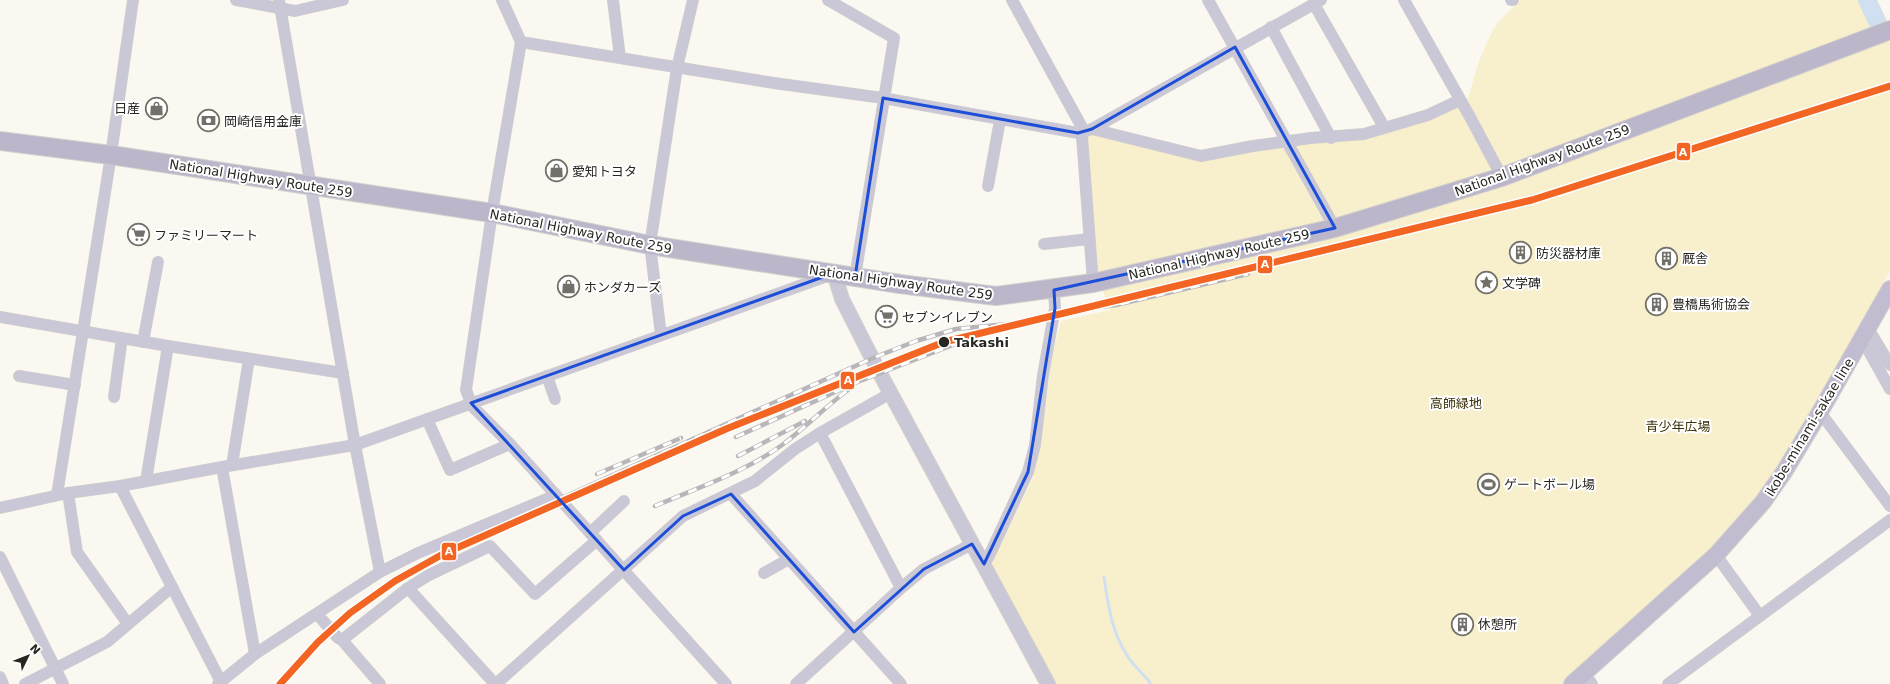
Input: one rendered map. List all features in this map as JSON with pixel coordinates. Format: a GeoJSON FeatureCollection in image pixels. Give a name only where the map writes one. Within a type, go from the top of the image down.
{"type":"FeatureCollection","features":[{"type":"Feature","properties":{"kind":"highway","name":"National Highway Route 259"},"geometry":{"type":"LineString","coordinates":[[0,141],[111,154],[492,213],[650,245],[855,277],[996,296],[1054,290],[1093,283],[1335,228],[1502,177],[1890,30]]}},
{"type":"Feature","properties":{"kind":"main road","name":"ikobe-minami-sakae line"},"geometry":{"type":"LineString","coordinates":[[1582,680],[1716,555],[1763,502],[1784,472],[1820,412],[1890,289]]}},
{"type":"Feature","properties":{"kind":"street"},"geometry":{"type":"LineString","coordinates":[[128,624],[77,552],[62,494],[75,385],[133,0]]}},
{"type":"Feature","properties":{"kind":"street"},"geometry":{"type":"LineString","coordinates":[[236,0],[280,4],[295,11],[343,0]]}},
{"type":"Feature","properties":{"kind":"street"},"geometry":{"type":"LineString","coordinates":[[502,0],[521,42],[492,213],[466,390],[471,403],[556,494],[726,684]]}},
{"type":"Feature","properties":{"kind":"street"},"geometry":{"type":"LineString","coordinates":[[613,0],[620,58]]}},
{"type":"Feature","properties":{"kind":"street"},"geometry":{"type":"LineString","coordinates":[[661,335],[650,245],[676,68],[693,0]]}},
{"type":"Feature","properties":{"kind":"street"},"geometry":{"type":"LineString","coordinates":[[828,0],[894,38],[855,277]]}},
{"type":"Feature","properties":{"kind":"street"},"geometry":{"type":"LineString","coordinates":[[1012,0],[1088,130],[1201,156],[1253,146],[1364,134],[1428,115],[1460,100]]}},
{"type":"Feature","properties":{"kind":"street"},"geometry":{"type":"LineString","coordinates":[[1208,0],[1335,228]]}},
{"type":"Feature","properties":{"kind":"street"},"geometry":{"type":"LineString","coordinates":[[1404,0],[1502,177]]}},
{"type":"Feature","properties":{"kind":"street"},"geometry":{"type":"LineString","coordinates":[[521,42],[676,68],[883,98],[1078,133],[1088,130],[1317,2],[1384,127]]}},
{"type":"Feature","properties":{"kind":"street"},"geometry":{"type":"LineString","coordinates":[[280,4],[355,445],[380,572]]}},
{"type":"Feature","properties":{"kind":"street"},"geometry":{"type":"LineString","coordinates":[[1271,28],[1331,138]]}},
{"type":"Feature","properties":{"kind":"street"},"geometry":{"type":"LineString","coordinates":[[988,186],[1000,120]]}},
{"type":"Feature","properties":{"kind":"street"},"geometry":{"type":"LineString","coordinates":[[1088,130],[1082,137],[1093,283]]}},
{"type":"Feature","properties":{"kind":"street"},"geometry":{"type":"LineString","coordinates":[[1044,244],[1089,239]]}},
{"type":"Feature","properties":{"kind":"street"},"geometry":{"type":"LineString","coordinates":[[143,342],[158,262]]}},
{"type":"Feature","properties":{"kind":"street"},"geometry":{"type":"LineString","coordinates":[[0,508],[62,494],[120,486],[227,466],[355,445],[834,273],[842,298],[891,393],[1048,684]]}},
{"type":"Feature","properties":{"kind":"street"},"geometry":{"type":"LineString","coordinates":[[984,564],[1028,472],[1035,445],[1043,375],[1055,308],[1054,290]]}},
{"type":"Feature","properties":{"kind":"street"},"geometry":{"type":"LineString","coordinates":[[0,317],[143,342],[343,373]]}},
{"type":"Feature","properties":{"kind":"street"},"geometry":{"type":"LineString","coordinates":[[1865,333],[1890,364]]}},
{"type":"Feature","properties":{"kind":"street"},"geometry":{"type":"LineString","coordinates":[[1865,333],[1890,389]]}},
{"type":"Feature","properties":{"kind":"street"},"geometry":{"type":"LineString","coordinates":[[114,397],[122,338]]}},
{"type":"Feature","properties":{"kind":"street"},"geometry":{"type":"LineString","coordinates":[[146,481],[168,346]]}},
{"type":"Feature","properties":{"kind":"street"},"geometry":{"type":"LineString","coordinates":[[249,359],[227,466],[255,654]]}},
{"type":"Feature","properties":{"kind":"street"},"geometry":{"type":"LineString","coordinates":[[19,376],[75,385]]}},
{"type":"Feature","properties":{"kind":"street"},"geometry":{"type":"LineString","coordinates":[[547,376],[555,400]]}},
{"type":"Feature","properties":{"kind":"street"},"geometry":{"type":"LineString","coordinates":[[408,588],[495,684],[683,516],[755,481],[796,448],[820,432],[891,393]]}},
{"type":"Feature","properties":{"kind":"street"},"geometry":{"type":"LineString","coordinates":[[1820,412],[1890,506]]}},
{"type":"Feature","properties":{"kind":"street"},"geometry":{"type":"LineString","coordinates":[[427,419],[450,470],[510,444]]}},
{"type":"Feature","properties":{"kind":"street"},"geometry":{"type":"LineString","coordinates":[[820,432],[901,588]]}},
{"type":"Feature","properties":{"kind":"street"},"geometry":{"type":"LineString","coordinates":[[120,486],[219,683],[255,654],[320,618],[380,572],[418,553],[556,494]]}},
{"type":"Feature","properties":{"kind":"street"},"geometry":{"type":"LineString","coordinates":[[731,494],[902,684]]}},
{"type":"Feature","properties":{"kind":"street"},"geometry":{"type":"LineString","coordinates":[[342,640],[408,588],[429,575],[490,546],[536,594],[593,537],[624,501]]}},
{"type":"Feature","properties":{"kind":"street"},"geometry":{"type":"LineString","coordinates":[[1668,684],[1890,520]]}},
{"type":"Feature","properties":{"kind":"street"},"geometry":{"type":"LineString","coordinates":[[796,684],[901,588],[924,569],[972,544]]}},
{"type":"Feature","properties":{"kind":"street"},"geometry":{"type":"LineString","coordinates":[[1716,555],[1760,616]]}},
{"type":"Feature","properties":{"kind":"street"},"geometry":{"type":"LineString","coordinates":[[0,557],[63,684]]}},
{"type":"Feature","properties":{"kind":"street"},"geometry":{"type":"LineString","coordinates":[[764,573],[789,559]]}},
{"type":"Feature","properties":{"kind":"street"},"geometry":{"type":"LineString","coordinates":[[25,684],[107,642],[172,587]]}},
{"type":"Feature","properties":{"kind":"street"},"geometry":{"type":"LineString","coordinates":[[320,618],[342,640],[380,684]]}},
{"type":"Feature","properties":{"kind":"street"},"geometry":{"type":"LineString","coordinates":[[0,677],[4,684]]}},
{"type":"Feature","properties":{"kind":"highlighted area"},"geometry":{"type":"Polygon","coordinates":[[[1235,47],[1335,228],[1054,290],[1055,308],[1028,472],[984,564],[972,544],[924,569],[854,632],[731,494],[683,516],[624,570],[471,403],[834,273],[855,277],[883,98],[1078,133],[1092,129],[1235,47]]]}},
{"type":"Feature","properties":{"kind":"green space","name":"高師緑地"},"geometry":{"type":"Polygon","coordinates":[[[1521,0],[1877,0],[1890,27],[1890,271],[1816,402],[1771,477],[1725,533],[1724,537],[1663,596],[1561,684],[1055,684],[992,569],[992,563],[1034,476],[1031,474],[1042,434],[1052,356],[1061,321],[1110,310],[1095,269],[1087,135],[1091,133],[1202,159],[1319,142],[1458,105],[1468,98],[1479,61],[1498,22],[1521,0]]]}},
{"type":"Feature","properties":{"kind":"waterway"},"geometry":{"type":"LineString","coordinates":[[1867,0],[1878,23]]}},
{"type":"Feature","properties":{"kind":"waterway"},"geometry":{"type":"LineString","coordinates":[[1104,577],[1114,628],[1129,659],[1151,684]]}},
{"type":"Feature","properties":{"kind":"railway"},"geometry":{"type":"LineString","coordinates":[[1085,309],[1116,305],[1248,274]]}},
{"type":"Feature","properties":{"kind":"railway"},"geometry":{"type":"LineString","coordinates":[[564,497],[873,358],[916,341],[956,329],[1028,322]]}},
{"type":"Feature","properties":{"kind":"railway"},"geometry":{"type":"LineString","coordinates":[[736,437],[855,383],[994,329]]}},
{"type":"Feature","properties":{"kind":"railway"},"geometry":{"type":"LineString","coordinates":[[655,506],[720,479],[768,455],[848,390]]}},
{"type":"Feature","properties":{"kind":"railway"},"geometry":{"type":"LineString","coordinates":[[738,456],[805,421]]}},
{"type":"Feature","properties":{"kind":"railway"},"geometry":{"type":"LineString","coordinates":[[597,474],[681,438]]}},
{"type":"Feature","properties":{"kind":"transit line","name":"A"},"geometry":{"type":"LineString","coordinates":[[280,684],[318,642],[350,613],[395,581],[443,554],[726,429],[944,342],[1532,200],[1890,86]]}},
{"type":"Feature","properties":{"kind":"place","name":"日産"},"geometry":{"type":"Point","coordinates":[156,108]}},
{"type":"Feature","properties":{"kind":"place","name":"岡崎信用金庫"},"geometry":{"type":"Point","coordinates":[208,121]}},
{"type":"Feature","properties":{"kind":"place","name":"愛知トヨタ"},"geometry":{"type":"Point","coordinates":[557,171]}},
{"type":"Feature","properties":{"kind":"place","name":"ファミリーマート"},"geometry":{"type":"Point","coordinates":[138,235]}},
{"type":"Feature","properties":{"kind":"place","name":"防災器材庫"},"geometry":{"type":"Point","coordinates":[1520,253]}},
{"type":"Feature","properties":{"kind":"place","name":"厩舎"},"geometry":{"type":"Point","coordinates":[1667,258]}},
{"type":"Feature","properties":{"kind":"place","name":"文学碑"},"geometry":{"type":"Point","coordinates":[1486,283]}},
{"type":"Feature","properties":{"kind":"place","name":"ホンダカーズ"},"geometry":{"type":"Point","coordinates":[568,287]}},
{"type":"Feature","properties":{"kind":"place","name":"豊橋馬術協会"},"geometry":{"type":"Point","coordinates":[1657,304]}},
{"type":"Feature","properties":{"kind":"place","name":"セブンイレブン"},"geometry":{"type":"Point","coordinates":[886,317]}},
{"type":"Feature","properties":{"kind":"place","name":"Takashi"},"geometry":{"type":"Point","coordinates":[944,342]}},
{"type":"Feature","properties":{"kind":"place","name":"ゲートボール場"},"geometry":{"type":"Point","coordinates":[1488,484]}},
{"type":"Feature","properties":{"kind":"place","name":"休憩所"},"geometry":{"type":"Point","coordinates":[1462,624]}},
{"type":"Feature","properties":{"kind":"park label","name":"青少年広場"},"geometry":{"type":"Point","coordinates":[1678,426]}}]}
